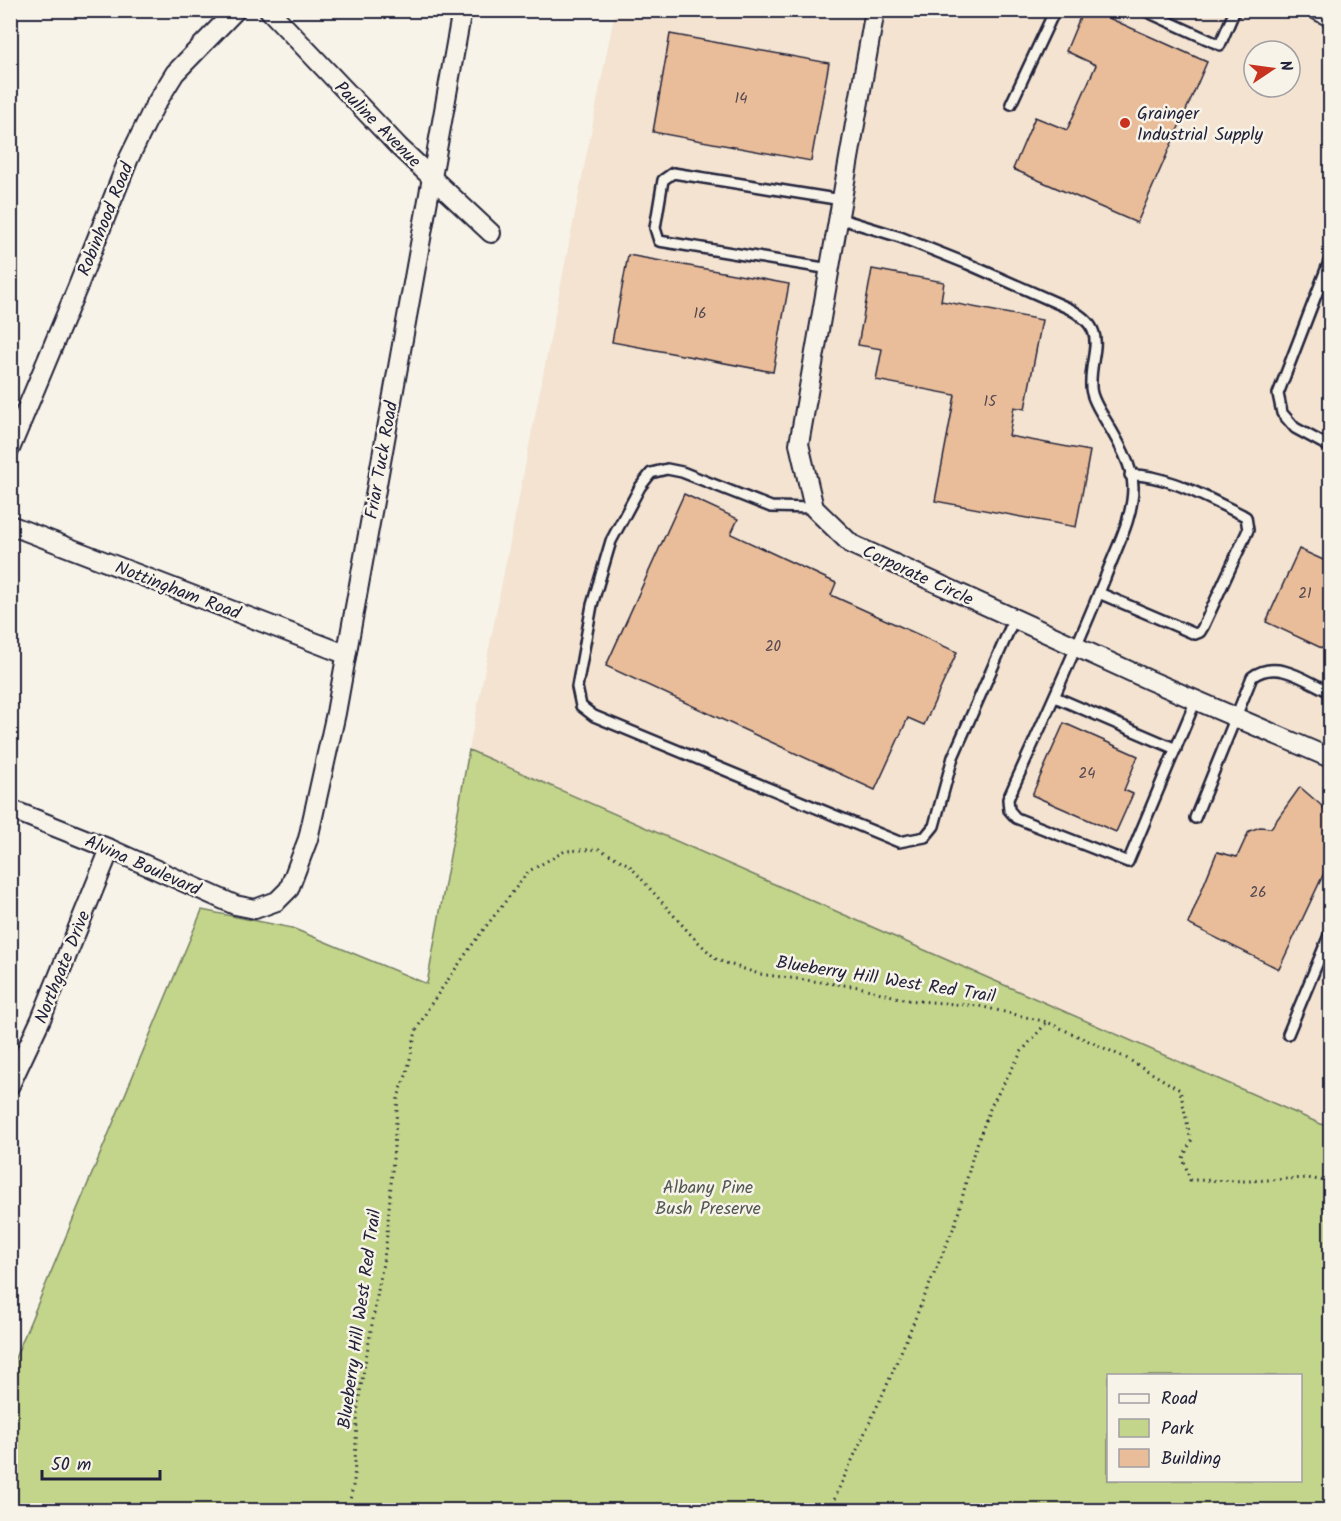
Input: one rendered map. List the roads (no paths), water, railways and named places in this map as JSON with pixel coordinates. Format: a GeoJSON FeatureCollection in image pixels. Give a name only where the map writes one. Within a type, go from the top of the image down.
{"type":"FeatureCollection","features":[{"type":"Feature","properties":{"kind":"street","name":"Robinhood Road"},"geometry":{"type":"LineString","coordinates":[[10,449],[129,158],[154,107],[175,74],[236,10]]}},
{"type":"Feature","properties":{"kind":"street","name":"Pauline Avenue"},"geometry":{"type":"LineString","coordinates":[[269,10],[399,147],[491,233]]}},
{"type":"Feature","properties":{"kind":"street","name":"Friar Tuck Road"},"geometry":{"type":"LineString","coordinates":[[277,902],[289,889],[308,839],[336,713],[462,10]]}},
{"type":"Feature","properties":{"kind":"street"},"geometry":{"type":"LineString","coordinates":[[814,508],[799,444],[875,10]]}},
{"type":"Feature","properties":{"kind":"street"},"geometry":{"type":"LineString","coordinates":[[1317,10],[1330,17]]}},
{"type":"Feature","properties":{"kind":"street","name":"Corporate Circle"},"geometry":{"type":"LineString","coordinates":[[814,508],[851,544],[1330,758]]}},
{"type":"Feature","properties":{"kind":"street","name":"Nottingham Road"},"geometry":{"type":"LineString","coordinates":[[10,525],[345,654]]}},
{"type":"Feature","properties":{"kind":"street","name":"Alvina Boulevard"},"geometry":{"type":"LineString","coordinates":[[10,808],[110,849],[235,905],[255,909],[277,902]]}},
{"type":"Feature","properties":{"kind":"street","name":"Northgate Drive"},"geometry":{"type":"LineString","coordinates":[[10,1085],[41,1019],[110,849]]}},
{"type":"Feature","properties":{"kind":"lane"},"geometry":{"type":"LineString","coordinates":[[1011,104],[1055,10]]}},
{"type":"Feature","properties":{"kind":"lane"},"geometry":{"type":"LineString","coordinates":[[1143,10],[1220,45],[1235,10]]}},
{"type":"Feature","properties":{"kind":"lane"},"geometry":{"type":"LineString","coordinates":[[830,269],[659,242],[655,228],[663,180],[673,173],[840,209],[1081,315],[1090,326],[1097,345],[1090,388],[1118,442],[1130,475],[1133,484],[1131,511],[1078,647],[1008,799],[1009,810],[1016,819],[1128,862],[1196,700]]}},
{"type":"Feature","properties":{"kind":"lane"},"geometry":{"type":"LineString","coordinates":[[1330,259],[1278,394],[1282,414],[1295,428],[1330,447]]}},
{"type":"Feature","properties":{"kind":"lane"},"geometry":{"type":"LineString","coordinates":[[814,508],[771,507],[682,472],[667,469],[651,473],[640,487],[611,541],[595,594],[577,687],[582,706],[594,716],[899,842],[912,841],[926,837],[934,826],[953,757],[1014,618]]}},
{"type":"Feature","properties":{"kind":"lane"},"geometry":{"type":"LineString","coordinates":[[1099,593],[1195,634],[1203,627],[1248,530],[1246,517],[1241,514],[1147,474],[1130,475]]}},
{"type":"Feature","properties":{"kind":"lane"},"geometry":{"type":"LineString","coordinates":[[1195,818],[1252,677],[1261,670],[1271,668],[1283,670],[1330,692]]}},
{"type":"Feature","properties":{"kind":"lane"},"geometry":{"type":"LineString","coordinates":[[1055,697],[1176,749]]}},
{"type":"Feature","properties":{"kind":"lane"},"geometry":{"type":"LineString","coordinates":[[1288,1034],[1330,933]]}},
{"type":"Feature","properties":{"kind":"place","name":"Grainger Industrial Supply"},"geometry":{"type":"Point","coordinates":[1125,123]}},
{"type":"Feature","properties":{"kind":"park label","name":"Albany Pine Bush Preserve"},"geometry":{"type":"Point","coordinates":[708,1197]}}]}
